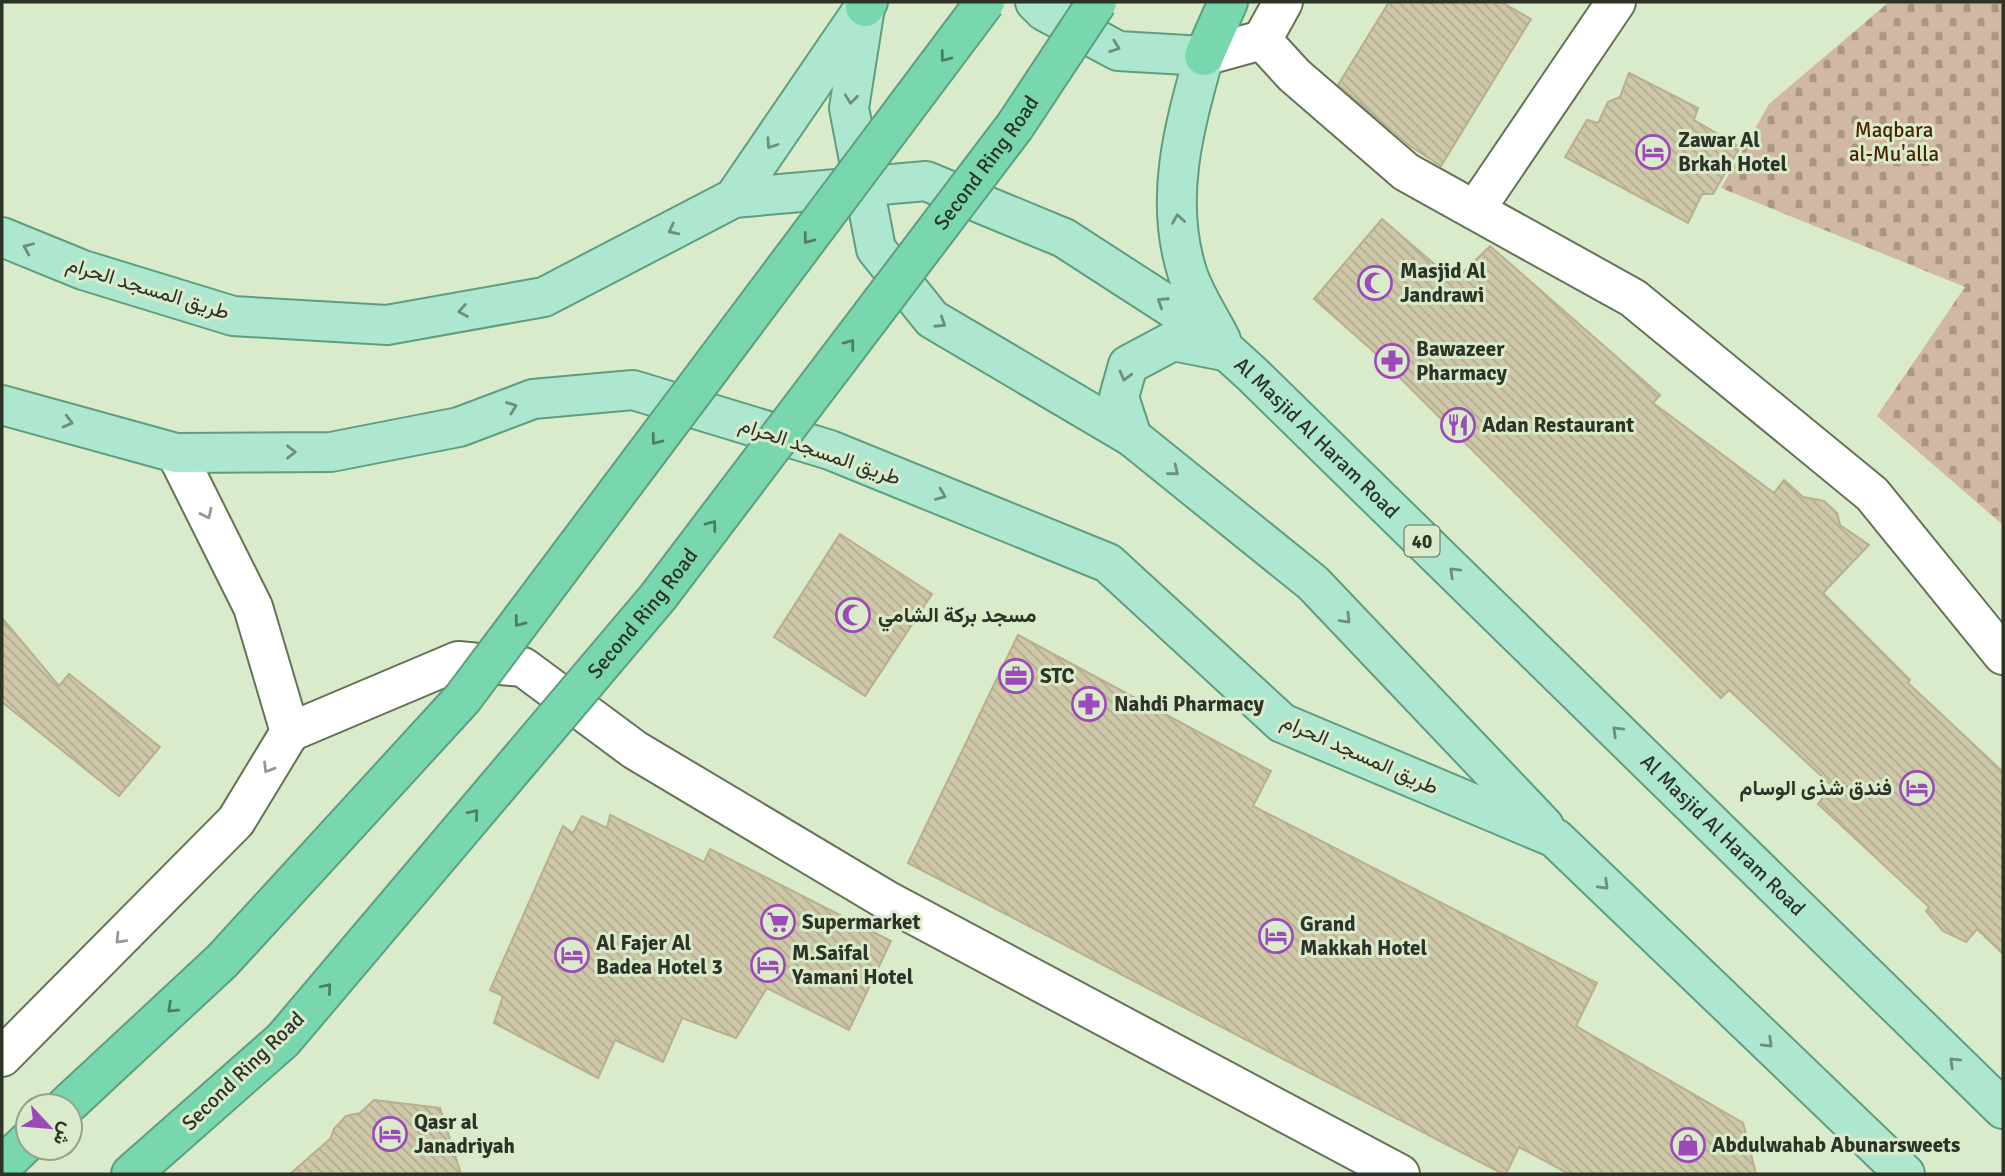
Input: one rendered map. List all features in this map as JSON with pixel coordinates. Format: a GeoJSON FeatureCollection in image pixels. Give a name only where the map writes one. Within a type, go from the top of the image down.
{"type":"FeatureCollection","features":[{"type":"Feature","properties":{"kind":"highway"},"geometry":{"type":"LineString","coordinates":[[81,1092],[222,961],[463,698],[985,2]]}},
{"type":"Feature","properties":{"kind":"highway","name":"Second Ring Road"},"geometry":{"type":"LineString","coordinates":[[131,1174],[283,1040],[658,597],[1015,126],[1097,2]]}},
{"type":"Feature","properties":{"kind":"highway"},"geometry":{"type":"LineString","coordinates":[[1204,56],[1228,2]]}},
{"type":"Feature","properties":{"kind":"main road"},"geometry":{"type":"LineString","coordinates":[[866,4],[849,108],[876,249],[932,319],[1132,437],[1313,583],[1555,838],[1905,1174]]}},
{"type":"Feature","properties":{"kind":"main road"},"geometry":{"type":"LineString","coordinates":[[734,198],[866,4]]}},
{"type":"Feature","properties":{"kind":"main road"},"geometry":{"type":"LineString","coordinates":[[1043,5],[1118,51],[1204,56],[1180,143],[1176,207],[1187,273],[1226,351]]}},
{"type":"Feature","properties":{"kind":"main road","name":"Al Masjid Al Haram Road"},"geometry":{"type":"LineString","coordinates":[[734,198],[926,181],[1064,238],[1197,324],[2003,1110]]}},
{"type":"Feature","properties":{"kind":"main road","name":"طريق المسجد الحرام"},"geometry":{"type":"LineString","coordinates":[[2,237],[83,271],[233,316],[387,325],[544,297],[734,198]]}},
{"type":"Feature","properties":{"kind":"main road"},"geometry":{"type":"LineString","coordinates":[[1132,437],[1119,397],[1128,365],[1173,341],[1226,351]]}},
{"type":"Feature","properties":{"kind":"main road","name":"طريق المسجد الحرام"},"geometry":{"type":"LineString","coordinates":[[2,405],[176,453],[331,452],[459,427],[533,399],[633,390],[830,450],[1108,563],[1282,723],[1555,838]]}},
{"type":"Feature","properties":{"kind":"street"},"geometry":{"type":"LineString","coordinates":[[1204,56],[1262,40],[1283,2]]}},
{"type":"Feature","properties":{"kind":"street"},"geometry":{"type":"LineString","coordinates":[[1475,210],[1616,2]]}},
{"type":"Feature","properties":{"kind":"street"},"geometry":{"type":"LineString","coordinates":[[1262,40],[1294,75],[1406,172],[1633,298],[1872,494],[2003,655]]}},
{"type":"Feature","properties":{"kind":"street"},"geometry":{"type":"LineString","coordinates":[[176,453],[253,607],[290,732]]}},
{"type":"Feature","properties":{"kind":"street"},"geometry":{"type":"LineString","coordinates":[[2,1056],[236,821],[290,732],[457,661],[523,667],[635,750],[888,901],[1400,1174]]}},
{"type":"Feature","properties":{"kind":"green space","name":"Maqbara al-Mu'alla"},"geometry":{"type":"Polygon","coordinates":[[[1889,2],[2003,2],[2003,525],[1877,416],[1965,287],[1721,188],[1769,104],[1889,2]]]}},
{"type":"Feature","properties":{"kind":"building"},"geometry":{"type":"Polygon","coordinates":[[[1389,2],[1501,2],[1531,19],[1441,166],[1410,146],[1338,85],[1389,2]]]}},
{"type":"Feature","properties":{"kind":"building","name":"Zawar Al Brkah Hotel"},"geometry":{"type":"Polygon","coordinates":[[[1629,73],[1698,108],[1694,120],[1740,147],[1713,194],[1702,194],[1688,223],[1565,157],[1587,120],[1598,123],[1608,102],[1620,97],[1629,73]]]}},
{"type":"Feature","properties":{"kind":"building"},"geometry":{"type":"Polygon","coordinates":[[[1382,219],[1454,281],[1490,246],[1660,395],[1653,403],[1774,493],[1784,480],[1803,497],[1824,501],[1837,513],[1840,525],[1869,545],[1823,593],[1910,680],[1908,683],[2003,772],[2003,954],[1977,929],[1966,942],[1943,931],[1926,911],[1929,907],[1818,804],[1832,786],[1729,690],[1721,698],[1373,351],[1314,299],[1382,219]]]}},
{"type":"Feature","properties":{"kind":"building","name":"مسجد بركة الشامي"},"geometry":{"type":"Polygon","coordinates":[[[840,534],[932,594],[865,696],[774,637],[840,534]]]}},
{"type":"Feature","properties":{"kind":"building"},"geometry":{"type":"Polygon","coordinates":[[[2,618],[59,686],[69,674],[160,747],[119,796],[2,702],[2,618]]]}},
{"type":"Feature","properties":{"kind":"building","name":"Grand Makkah Hotel"},"geometry":{"type":"Polygon","coordinates":[[[1018,635],[1271,771],[1253,806],[1597,983],[1576,1026],[1743,1123],[1756,1174],[1569,1174],[1519,1147],[1506,1174],[1503,1174],[908,863],[1018,635]]]}},
{"type":"Feature","properties":{"kind":"building"},"geometry":{"type":"Polygon","coordinates":[[[610,815],[704,862],[710,849],[891,941],[849,1030],[767,988],[736,1038],[682,1018],[663,1062],[615,1040],[598,1078],[494,1023],[503,996],[490,990],[563,826],[573,833],[582,816],[607,828],[610,815]]]}},
{"type":"Feature","properties":{"kind":"building","name":"Qasr al Janadriyah"},"geometry":{"type":"Polygon","coordinates":[[[374,1100],[440,1108],[461,1174],[290,1174],[330,1139],[334,1129],[346,1116],[360,1113],[374,1100]]]}},
{"type":"Feature","properties":{"kind":"place","name":"Zawar Al Brkah Hotel"},"geometry":{"type":"Point","coordinates":[1653,152]}},
{"type":"Feature","properties":{"kind":"place","name":"Masjid Al Jandrawi"},"geometry":{"type":"Point","coordinates":[1375,283]}},
{"type":"Feature","properties":{"kind":"place","name":"Bawazeer Pharmacy"},"geometry":{"type":"Point","coordinates":[1392,361]}},
{"type":"Feature","properties":{"kind":"place","name":"Adan Restaurant"},"geometry":{"type":"Point","coordinates":[1458,425]}},
{"type":"Feature","properties":{"kind":"place","name":"مسجد بركة الشامي"},"geometry":{"type":"Point","coordinates":[853,615]}},
{"type":"Feature","properties":{"kind":"place","name":"STC"},"geometry":{"type":"Point","coordinates":[1016,676]}},
{"type":"Feature","properties":{"kind":"place","name":"Nahdi Pharmacy"},"geometry":{"type":"Point","coordinates":[1089,704]}},
{"type":"Feature","properties":{"kind":"place","name":"فندق شذى الوسام"},"geometry":{"type":"Point","coordinates":[1917,788]}},
{"type":"Feature","properties":{"kind":"place","name":"Supermarket"},"geometry":{"type":"Point","coordinates":[778,922]}},
{"type":"Feature","properties":{"kind":"place","name":"Grand Makkah Hotel"},"geometry":{"type":"Point","coordinates":[1276,936]}},
{"type":"Feature","properties":{"kind":"place","name":"Al Fajer Al Badea Hotel 3"},"geometry":{"type":"Point","coordinates":[572,955]}},
{"type":"Feature","properties":{"kind":"place","name":"M.Saifal Yamani Hotel"},"geometry":{"type":"Point","coordinates":[768,965]}},
{"type":"Feature","properties":{"kind":"place","name":"Qasr al Janadriyah"},"geometry":{"type":"Point","coordinates":[390,1134]}},
{"type":"Feature","properties":{"kind":"place","name":"Abdulwahab Abunarsweets"},"geometry":{"type":"Point","coordinates":[1688,1145]}}]}
